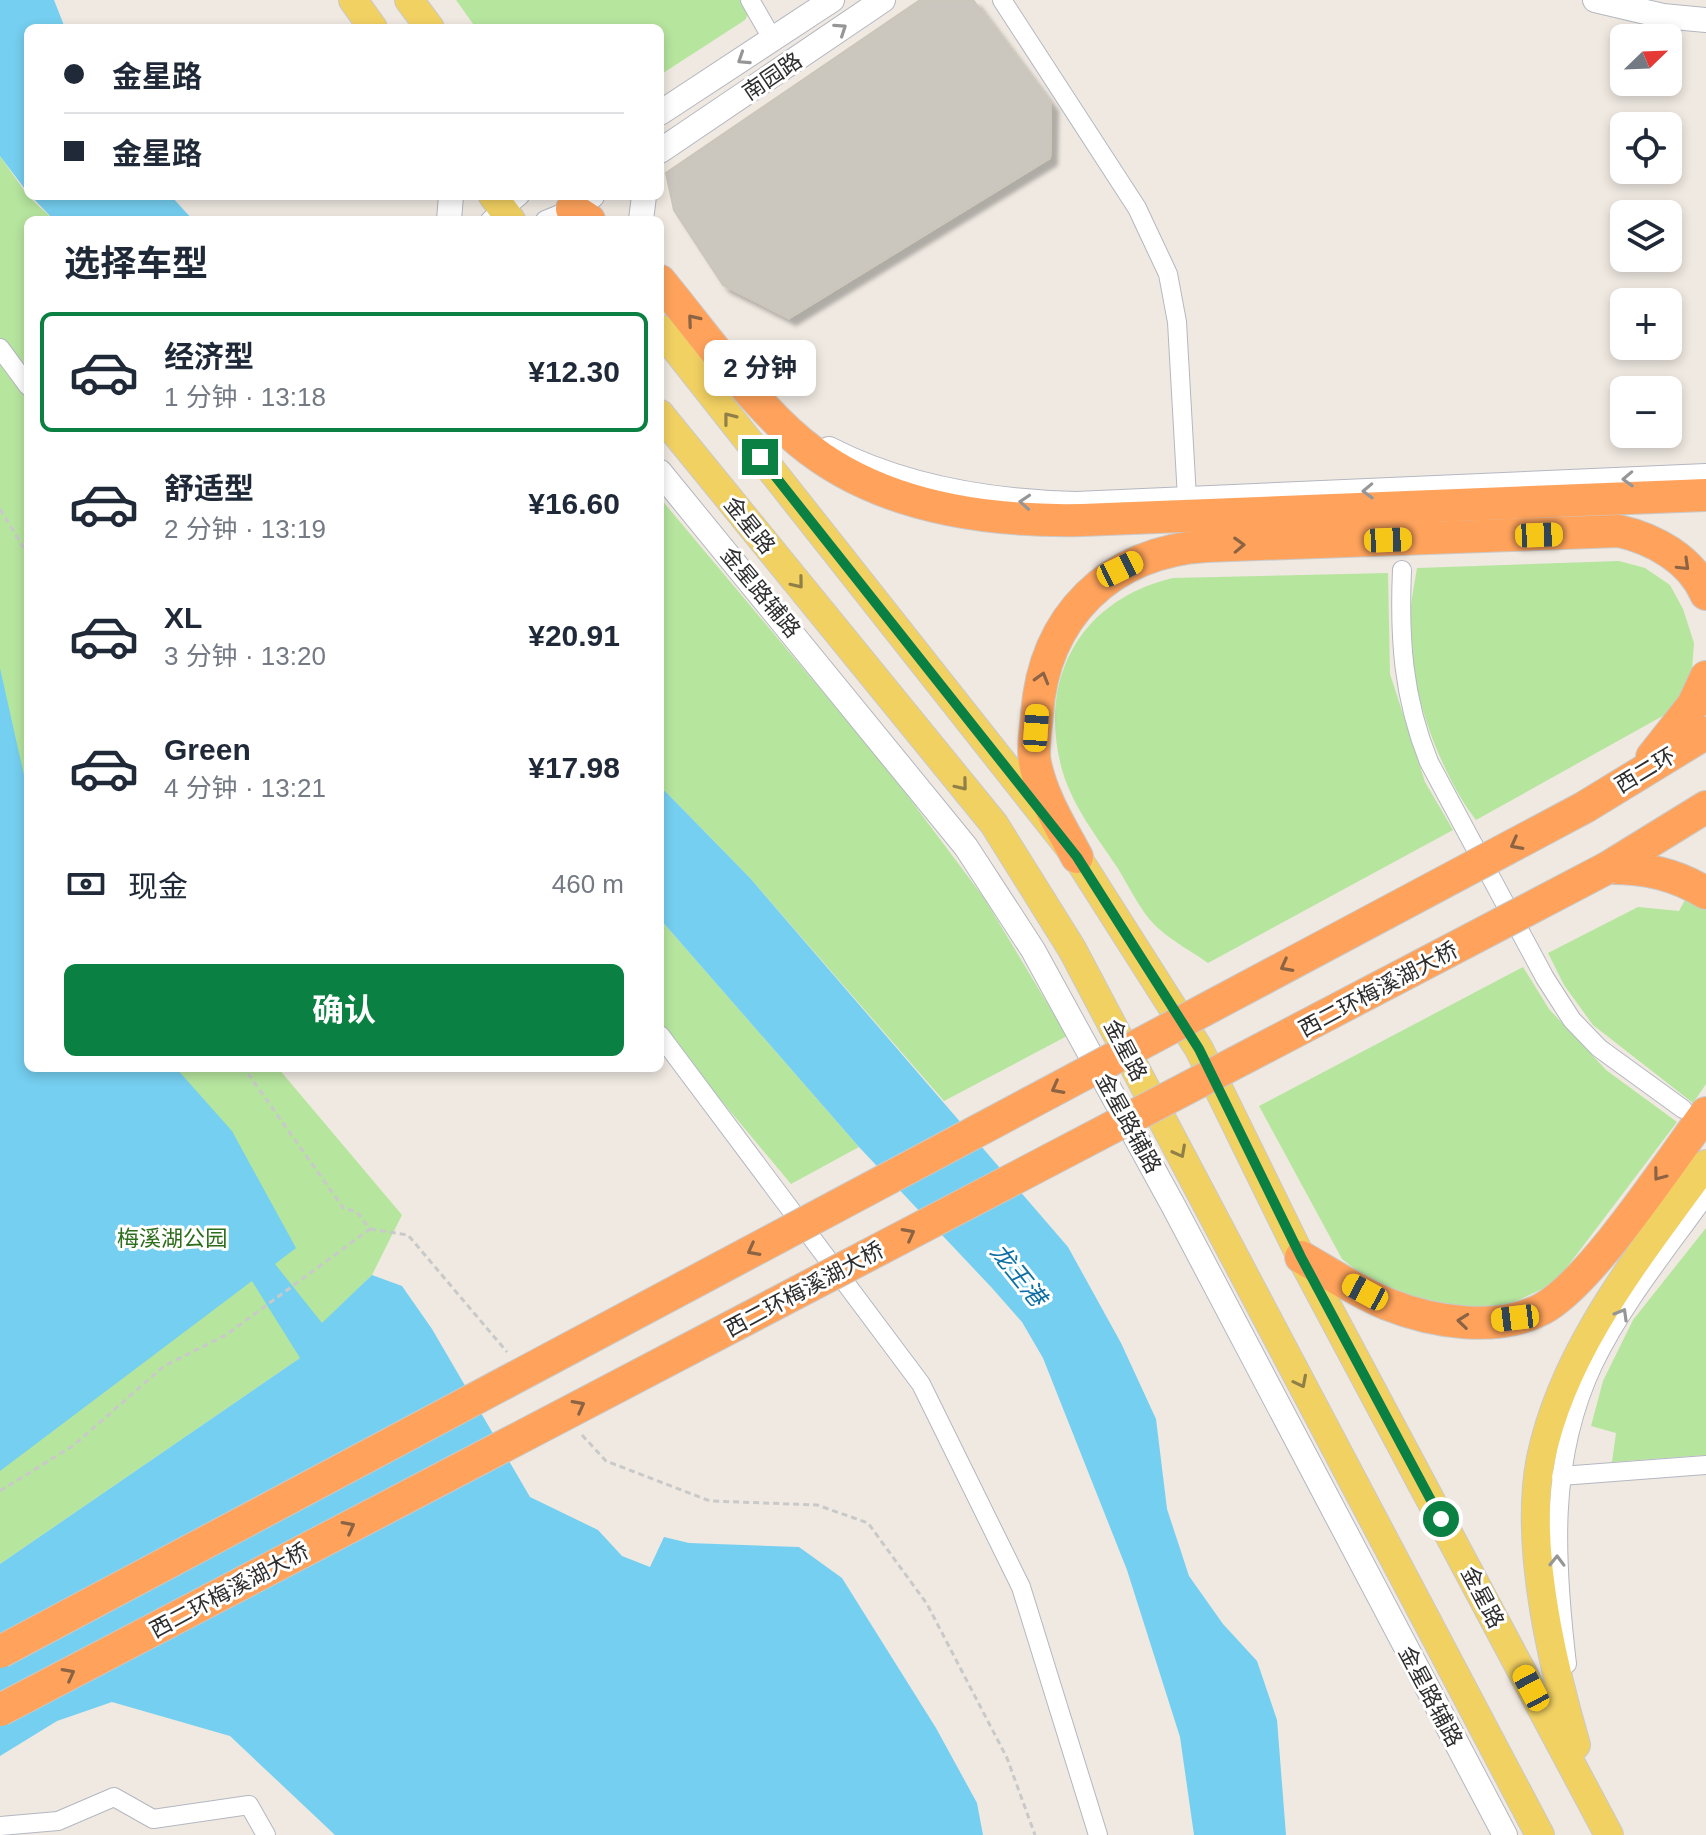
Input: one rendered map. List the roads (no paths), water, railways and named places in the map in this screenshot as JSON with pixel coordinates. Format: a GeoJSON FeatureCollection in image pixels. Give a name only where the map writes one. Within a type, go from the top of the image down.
{"type":"FeatureCollection","features":[{"type":"Feature","properties":{"kind":"highway"},"geometry":{"type":"LineString","coordinates":[[664,286],[798,440],[820,457],[870,484],[913,501],[1006,519],[1082,520],[1706,495]]}},
{"type":"Feature","properties":{"kind":"highway"},"geometry":{"type":"LineString","coordinates":[[1077,857],[1042,790],[1034,759],[1038,690],[1049,656],[1072,612],[1091,591],[1120,569],[1145,557],[1174,548],[1206,546],[1619,531],[1644,537],[1671,552],[1690,570],[1706,594]]}},
{"type":"Feature","properties":{"kind":"highway"},"geometry":{"type":"LineString","coordinates":[[1641,771],[1693,705],[1706,677]]}},
{"type":"Feature","properties":{"kind":"highway","name":"西二环"},"geometry":{"type":"LineString","coordinates":[[0,1652],[1585,807],[1706,733]]}},
{"type":"Feature","properties":{"kind":"highway"},"geometry":{"type":"LineString","coordinates":[[1607,868],[1657,841],[1706,807]]}},
{"type":"Feature","properties":{"kind":"highway"},"geometry":{"type":"LineString","coordinates":[[1607,868],[1647,868],[1688,882],[1706,893]]}},
{"type":"Feature","properties":{"kind":"highway","name":"西二环梅溪湖大桥"},"geometry":{"type":"LineString","coordinates":[[0,1710],[1607,868]]}},
{"type":"Feature","properties":{"kind":"highway"},"geometry":{"type":"LineString","coordinates":[[1301,1257],[1387,1304],[1433,1318],[1474,1323],[1515,1318],[1543,1309],[1583,1275],[1695,1111]]}},
{"type":"Feature","properties":{"kind":"main road"},"geometry":{"type":"LineString","coordinates":[[353,0],[370,24]]}},
{"type":"Feature","properties":{"kind":"main road"},"geometry":{"type":"LineString","coordinates":[[409,0],[427,24]]}},
{"type":"Feature","properties":{"kind":"main road","name":"金星路"},"geometry":{"type":"LineString","coordinates":[[664,334],[1077,857],[1199,1049],[1301,1257],[1609,1835]]}},
{"type":"Feature","properties":{"kind":"main road","name":"金星路"},"geometry":{"type":"LineString","coordinates":[[664,419],[994,824],[1065,937],[1540,1835]]}},
{"type":"Feature","properties":{"kind":"main road"},"geometry":{"type":"LineString","coordinates":[[1657,841],[1706,818]]}},
{"type":"Feature","properties":{"kind":"main road"},"geometry":{"type":"LineString","coordinates":[[1592,1800],[1557,1683],[1537,1553],[1541,1459],[1562,1393],[1619,1283],[1706,1164]]}},
{"type":"Feature","properties":{"kind":"street"},"geometry":{"type":"LineString","coordinates":[[750,0],[773,40]]}},
{"type":"Feature","properties":{"kind":"street","name":"南园路"},"geometry":{"type":"LineString","coordinates":[[664,110],[832,0]]}},
{"type":"Feature","properties":{"kind":"street","name":"南园路"},"geometry":{"type":"LineString","coordinates":[[664,148],[883,0]]}},
{"type":"Feature","properties":{"kind":"street"},"geometry":{"type":"LineString","coordinates":[[1002,0],[1137,208],[1168,274],[1177,322],[1187,498]]}},
{"type":"Feature","properties":{"kind":"street"},"geometry":{"type":"LineString","coordinates":[[1595,0],[1663,16],[1706,20]]}},
{"type":"Feature","properties":{"kind":"street"},"geometry":{"type":"LineString","coordinates":[[0,348],[24,381]]}},
{"type":"Feature","properties":{"kind":"street"},"geometry":{"type":"LineString","coordinates":[[768,408],[833,451],[913,481],[1027,503],[1187,498],[1403,497],[1706,476]]}},
{"type":"Feature","properties":{"kind":"street","name":"金星路辅路"},"geometry":{"type":"LineString","coordinates":[[664,477],[966,847],[1033,950],[1174,1207],[1505,1835]]}},
{"type":"Feature","properties":{"kind":"street"},"geometry":{"type":"LineString","coordinates":[[1402,570],[1400,628],[1405,684],[1414,725],[1436,776],[1545,978],[1572,1020],[1599,1048],[1695,1111]]}},
{"type":"Feature","properties":{"kind":"street"},"geometry":{"type":"LineString","coordinates":[[664,1040],[921,1384],[1021,1587],[1098,1835]]}},
{"type":"Feature","properties":{"kind":"street"},"geometry":{"type":"LineString","coordinates":[[1577,1750],[1557,1579],[1561,1476],[1568,1439],[1593,1365],[1631,1298],[1706,1195]]}},
{"type":"Feature","properties":{"kind":"street"},"geometry":{"type":"LineString","coordinates":[[1561,1476],[1706,1465]]}},
{"type":"Feature","properties":{"kind":"street"},"geometry":{"type":"LineString","coordinates":[[0,1826],[58,1821],[114,1797],[153,1819],[249,1805],[266,1835]]}},
{"type":"Feature","properties":{"kind":"water"},"geometry":{"type":"Polygon","coordinates":[[[0,0],[54,0],[63,24],[24,24],[24,188],[0,156],[0,0]]]}},
{"type":"Feature","properties":{"kind":"water"},"geometry":{"type":"Polygon","coordinates":[[[35,200],[175,200],[189,216],[50,216],[35,200]]]}},
{"type":"Feature","properties":{"kind":"water"},"geometry":{"type":"Polygon","coordinates":[[[0,668],[24,775],[24,1072],[180,1072],[232,1131],[296,1248],[275,1264],[322,1323],[372,1275],[402,1286],[432,1329],[530,1497],[598,1530],[622,1556],[650,1567],[664,1537],[689,1543],[799,1547],[842,1578],[936,1728],[977,1803],[983,1835],[335,1835],[230,1736],[112,1702],[57,1721],[0,1756],[0,1564],[300,1358],[252,1281],[0,1471],[0,668]]]}},
{"type":"Feature","properties":{"kind":"water","name":"龙王港"},"geometry":{"type":"Polygon","coordinates":[[[664,790],[750,878],[1068,1247],[1121,1343],[1156,1419],[1167,1509],[1189,1576],[1223,1624],[1257,1661],[1277,1720],[1286,1835],[1194,1835],[1180,1737],[1127,1570],[1043,1358],[1022,1322],[859,1147],[664,924],[664,790]]]}},
{"type":"Feature","properties":{"kind":"park label","name":"梅溪湖公园"},"geometry":{"type":"Point","coordinates":[172,1238]}}]}
